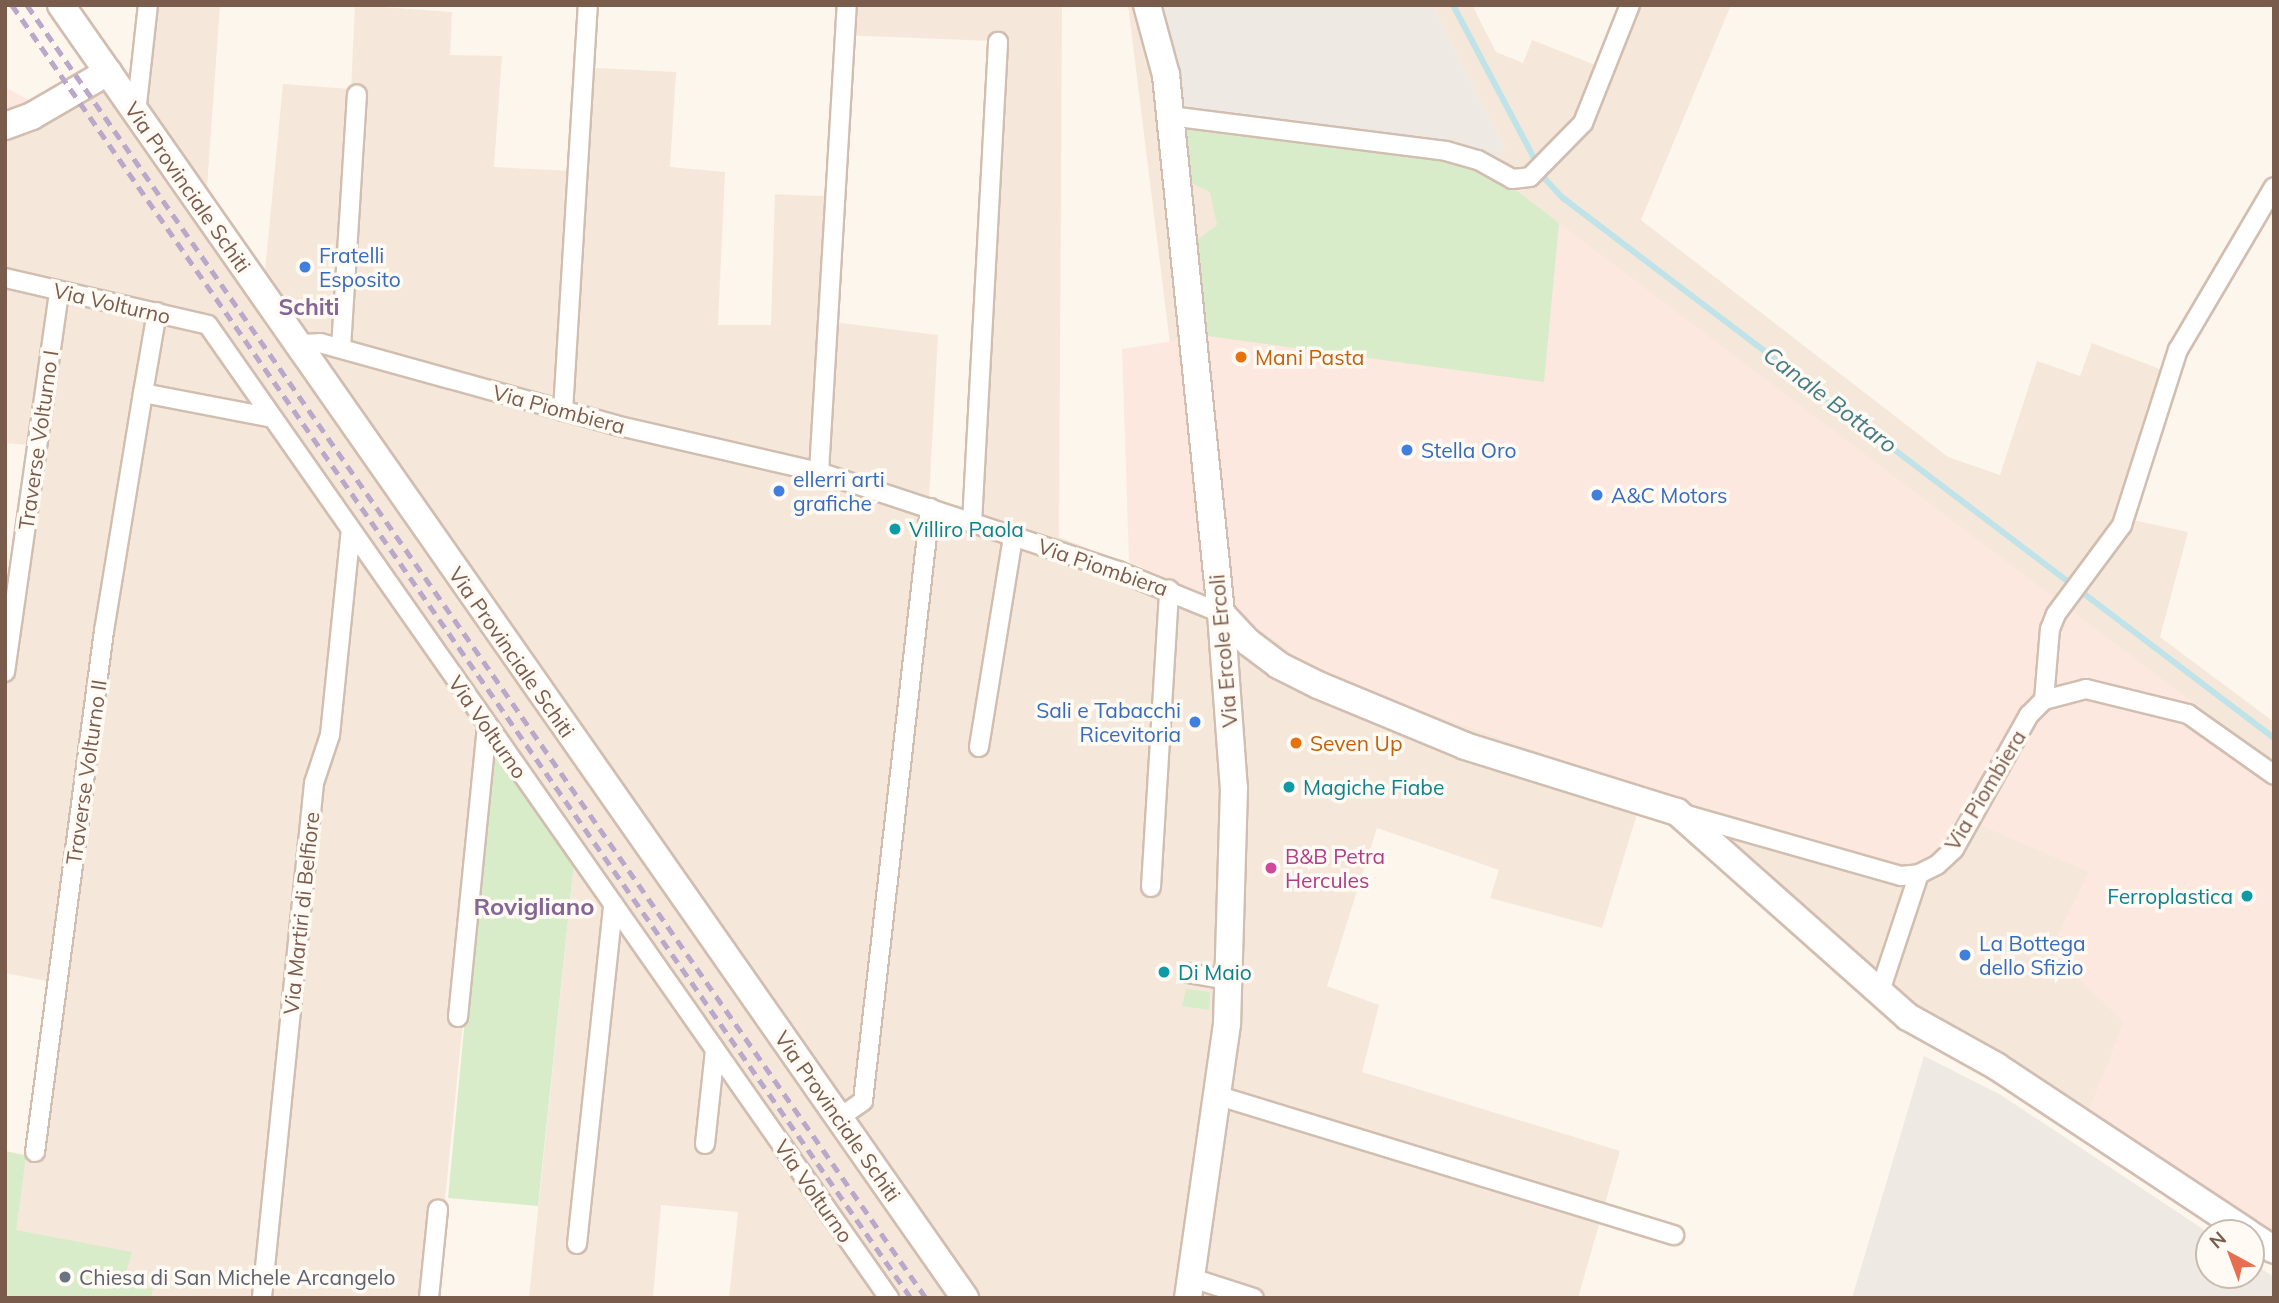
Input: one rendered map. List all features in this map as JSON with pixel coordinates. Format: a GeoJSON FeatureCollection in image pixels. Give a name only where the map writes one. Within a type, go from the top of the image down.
{"type":"FeatureCollection","features":[{"type":"Feature","properties":{"kind":"street","name":"Via Provinciale Schiti"},"geometry":{"type":"LineString","coordinates":[[61,5],[965,1298]]}},
{"type":"Feature","properties":{"kind":"street"},"geometry":{"type":"LineString","coordinates":[[136,113],[148,5]]}},
{"type":"Feature","properties":{"kind":"street"},"geometry":{"type":"LineString","coordinates":[[563,411],[588,5]]}},
{"type":"Feature","properties":{"kind":"street"},"geometry":{"type":"LineString","coordinates":[[819,472],[847,5]]}},
{"type":"Feature","properties":{"kind":"street","name":"Via Ercole Ercoli"},"geometry":{"type":"LineString","coordinates":[[1147,5],[1166,75],[1221,613],[1234,789],[1228,979],[1219,1096],[1190,1288]]}},
{"type":"Feature","properties":{"kind":"street"},"geometry":{"type":"LineString","coordinates":[[1170,116],[1446,151],[1478,160],[1512,179],[1530,177],[1583,123],[1630,5]]}},
{"type":"Feature","properties":{"kind":"street"},"geometry":{"type":"LineString","coordinates":[[972,523],[998,42]]}},
{"type":"Feature","properties":{"kind":"street"},"geometry":{"type":"LineString","coordinates":[[5,126],[32,116],[108,72]]}},
{"type":"Feature","properties":{"kind":"street"},"geometry":{"type":"LineString","coordinates":[[341,348],[357,95]]}},
{"type":"Feature","properties":{"kind":"street"},"geometry":{"type":"LineString","coordinates":[[2274,187],[2178,350],[2122,525],[2065,600],[2050,629],[2044,700],[2086,689],[2188,714],[2274,775]]}},
{"type":"Feature","properties":{"kind":"street","name":"Via Volturno"},"geometry":{"type":"LineString","coordinates":[[5,278],[208,325],[613,908],[889,1298]]}},
{"type":"Feature","properties":{"kind":"street","name":"Traverse Volturno I"},"geometry":{"type":"LineString","coordinates":[[5,672],[59,290]]}},
{"type":"Feature","properties":{"kind":"street","name":"Traverse Volturno II"},"geometry":{"type":"LineString","coordinates":[[35,1152],[104,631],[157,313]]}},
{"type":"Feature","properties":{"kind":"street","name":"Via Piombiera"},"geometry":{"type":"LineString","coordinates":[[296,344],[341,348],[563,411],[819,472],[930,508],[1169,590],[1221,613],[1258,650],[1318,685],[1465,746],[1677,812],[1901,876],[1919,874],[1937,865],[1954,849],[2029,715],[2044,700]]}},
{"type":"Feature","properties":{"kind":"street"},"geometry":{"type":"LineString","coordinates":[[143,393],[273,418]]}},
{"type":"Feature","properties":{"kind":"street"},"geometry":{"type":"LineString","coordinates":[[839,1118],[863,1101],[930,508]]}},
{"type":"Feature","properties":{"kind":"street","name":"Via Martiri di Belfiore"},"geometry":{"type":"LineString","coordinates":[[262,1297],[314,783],[330,735],[351,530]]}},
{"type":"Feature","properties":{"kind":"street"},"geometry":{"type":"LineString","coordinates":[[979,747],[1013,536]]}},
{"type":"Feature","properties":{"kind":"street"},"geometry":{"type":"LineString","coordinates":[[1150,887],[1163,624],[1169,590]]}},
{"type":"Feature","properties":{"kind":"street"},"geometry":{"type":"LineString","coordinates":[[458,1017],[487,726]]}},
{"type":"Feature","properties":{"kind":"street","name":"Via Piombiera"},"geometry":{"type":"LineString","coordinates":[[1677,812],[1908,1017],[1996,1066],[2226,1219]]}},
{"type":"Feature","properties":{"kind":"street"},"geometry":{"type":"LineString","coordinates":[[1879,993],[1919,874]]}},
{"type":"Feature","properties":{"kind":"street"},"geometry":{"type":"LineString","coordinates":[[577,1244],[613,908]]}},
{"type":"Feature","properties":{"kind":"street"},"geometry":{"type":"LineString","coordinates":[[1188,973],[1228,979]]}},
{"type":"Feature","properties":{"kind":"street"},"geometry":{"type":"LineString","coordinates":[[705,1144],[715,1051]]}},
{"type":"Feature","properties":{"kind":"street"},"geometry":{"type":"LineString","coordinates":[[1219,1096],[1674,1234]]}},
{"type":"Feature","properties":{"kind":"street"},"geometry":{"type":"LineString","coordinates":[[429,1298],[438,1209]]}},
{"type":"Feature","properties":{"kind":"street"},"geometry":{"type":"LineString","coordinates":[[1190,1288],[1254,1298]]}},
{"type":"Feature","properties":{"kind":"shaded area"},"geometry":{"type":"Polygon","coordinates":[[[138,5],[220,5],[207,187],[265,271],[283,84],[351,89],[355,5],[452,12],[450,55],[502,56],[494,167],[572,171],[577,67],[676,72],[670,167],[725,172],[718,325],[771,325],[775,194],[841,197],[833,322],[938,335],[929,499],[964,507],[993,41],[840,35],[842,5],[1062,5],[1059,537],[1199,592],[1278,641],[1308,667],[1336,680],[1645,788],[1602,928],[1490,898],[1499,870],[1377,828],[1327,986],[1379,1005],[1362,1072],[1620,1151],[1578,1298],[729,1298],[738,1212],[661,1205],[653,1298],[529,1298],[574,862],[491,745],[435,1298],[5,1298],[5,1151],[26,1155],[52,982],[5,973],[5,620],[28,445],[5,443],[5,136],[120,70],[130,73],[138,5]]]}},
{"type":"Feature","properties":{"kind":"shaded area"},"geometry":{"type":"Polygon","coordinates":[[[1128,5],[1163,5],[1181,99],[1344,130],[1456,144],[1495,161],[1505,148],[1432,5],[1472,5],[1496,52],[1523,63],[1532,40],[1598,66],[1623,5],[1731,5],[1641,220],[1948,457],[2000,475],[2037,361],[2080,376],[2092,343],[2165,371],[2133,520],[2188,532],[2160,637],[2274,722],[2274,764],[2054,601],[1208,336],[1170,344],[1128,5]]]}},
{"type":"Feature","properties":{"kind":"shaded area"},"geometry":{"type":"Polygon","coordinates":[[[1163,5],[1432,5],[1505,148],[1496,161],[1456,144],[1193,110],[1181,99],[1163,5]]]}},
{"type":"Feature","properties":{"kind":"shaded area"},"geometry":{"type":"Polygon","coordinates":[[[5,87],[36,104],[5,112],[5,87]]]}},
{"type":"Feature","properties":{"kind":"shaded area"},"geometry":{"type":"Polygon","coordinates":[[[1559,223],[2274,764],[2274,1233],[2265,1227],[2265,1219],[2253,1219],[2089,1111],[2124,1022],[2050,951],[2089,872],[1980,825],[1924,862],[1887,861],[1669,796],[1336,680],[1308,667],[1278,641],[1199,592],[1129,562],[1122,349],[1208,336],[1543,382],[1559,223]]]}},
{"type":"Feature","properties":{"kind":"shaded area"},"geometry":{"type":"Polygon","coordinates":[[[1669,796],[1887,861],[1924,862],[1980,824],[2090,872],[2050,951],[2125,1022],[2089,1111],[1917,1010],[1669,796]]]}},
{"type":"Feature","properties":{"kind":"shaded area"},"geometry":{"type":"Polygon","coordinates":[[[1924,1056],[2001,1095],[2195,1224],[2195,1289],[2265,1289],[2265,1271],[2274,1277],[2274,1298],[1852,1298],[1924,1056]]]}},
{"type":"Feature","properties":{"kind":"green space"},"geometry":{"type":"Polygon","coordinates":[[[1192,127],[1449,159],[1517,191],[1559,223],[1544,382],[1208,336],[1196,241],[1217,225],[1210,192],[1187,181],[1183,132],[1192,127]]]}},
{"type":"Feature","properties":{"kind":"green space"},"geometry":{"type":"Polygon","coordinates":[[[491,744],[574,862],[538,1206],[448,1198],[491,744]]]}},
{"type":"Feature","properties":{"kind":"green space"},"geometry":{"type":"Polygon","coordinates":[[[1186,989],[1210,992],[1209,1010],[1182,1006],[1186,989]]]}},
{"type":"Feature","properties":{"kind":"green space"},"geometry":{"type":"Polygon","coordinates":[[[5,1151],[26,1156],[16,1230],[132,1252],[123,1283],[153,1289],[151,1298],[5,1298],[5,1151]]]}},
{"type":"Feature","properties":{"kind":"waterway","name":"Canale Bottaro"},"geometry":{"type":"LineString","coordinates":[[1453,5],[1545,179],[1563,198],[2274,738]]}},
{"type":"Feature","properties":{"kind":"railway"},"geometry":{"type":"LineString","coordinates":[[12,5],[911,1298]]}},
{"type":"Feature","properties":{"kind":"railway"},"geometry":{"type":"LineString","coordinates":[[27,5],[926,1298]]}},
{"type":"Feature","properties":{"kind":"place","name":"Fratelli Esposito"},"geometry":{"type":"Point","coordinates":[305,267]}},
{"type":"Feature","properties":{"kind":"place","name":"Mani Pasta"},"geometry":{"type":"Point","coordinates":[1241,357]}},
{"type":"Feature","properties":{"kind":"place","name":"Stella Oro"},"geometry":{"type":"Point","coordinates":[1407,450]}},
{"type":"Feature","properties":{"kind":"place","name":"ellerri arti grafiche"},"geometry":{"type":"Point","coordinates":[779,491]}},
{"type":"Feature","properties":{"kind":"place","name":"A&C Motors"},"geometry":{"type":"Point","coordinates":[1597,495]}},
{"type":"Feature","properties":{"kind":"place","name":"Villiro Paola"},"geometry":{"type":"Point","coordinates":[895,529]}},
{"type":"Feature","properties":{"kind":"place","name":"Sali e Tabacchi Ricevitoria"},"geometry":{"type":"Point","coordinates":[1195,722]}},
{"type":"Feature","properties":{"kind":"place","name":"Seven Up"},"geometry":{"type":"Point","coordinates":[1296,743]}},
{"type":"Feature","properties":{"kind":"place","name":"Magiche Fiabe"},"geometry":{"type":"Point","coordinates":[1289,787]}},
{"type":"Feature","properties":{"kind":"place","name":"B&B Petra Hercules"},"geometry":{"type":"Point","coordinates":[1271,868]}},
{"type":"Feature","properties":{"kind":"place","name":"Ferroplastica"},"geometry":{"type":"Point","coordinates":[2247,896]}},
{"type":"Feature","properties":{"kind":"place","name":"La Bottega dello Sfizio"},"geometry":{"type":"Point","coordinates":[1965,955]}},
{"type":"Feature","properties":{"kind":"place","name":"Di Maio"},"geometry":{"type":"Point","coordinates":[1164,972]}},
{"type":"Feature","properties":{"kind":"place","name":"Chiesa di San Michele Arcangelo"},"geometry":{"type":"Point","coordinates":[65,1277]}},
{"type":"Feature","properties":{"kind":"district","name":"Schiti"},"geometry":{"type":"Point","coordinates":[309,307]}},
{"type":"Feature","properties":{"kind":"district","name":"Rovigliano"},"geometry":{"type":"Point","coordinates":[534,907]}}]}
